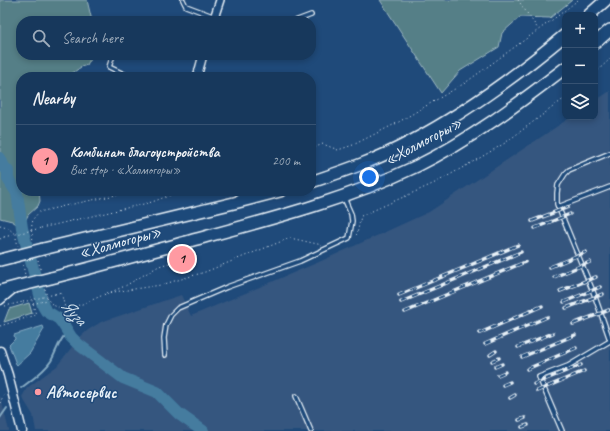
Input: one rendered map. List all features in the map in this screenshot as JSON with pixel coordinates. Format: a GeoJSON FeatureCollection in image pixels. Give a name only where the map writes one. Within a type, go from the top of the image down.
{"type":"FeatureCollection","features":[{"type":"Feature","properties":{"kind":"highway"},"geometry":{"type":"LineString","coordinates":[[592,12],[606,0]]}},
{"type":"Feature","properties":{"kind":"highway"},"geometry":{"type":"LineString","coordinates":[[598,40],[610,30]]}},
{"type":"Feature","properties":{"kind":"highway","name":"«Холмогоры»"},"geometry":{"type":"LineString","coordinates":[[316,180],[368,161],[409,143],[444,123],[483,98],[562,37]]}},
{"type":"Feature","properties":{"kind":"highway","name":"«Холмогоры»"},"geometry":{"type":"LineString","coordinates":[[19,286],[48,282],[291,214],[377,184],[418,166],[458,143],[499,117],[562,70]]}},
{"type":"Feature","properties":{"kind":"highway","name":"«Холмогоры»"},"geometry":{"type":"LineString","coordinates":[[0,260],[40,252],[260,196]]}},
{"type":"Feature","properties":{"kind":"highway"},"geometry":{"type":"LineString","coordinates":[[0,291],[19,286]]}},
{"type":"Feature","properties":{"kind":"street"},"geometry":{"type":"LineString","coordinates":[[215,16],[220,0]]}},
{"type":"Feature","properties":{"kind":"street"},"geometry":{"type":"LineString","coordinates":[[198,72],[202,60]]}},
{"type":"Feature","properties":{"kind":"street"},"geometry":{"type":"LineString","coordinates":[[233,203],[242,196]]}},
{"type":"Feature","properties":{"kind":"street"},"geometry":{"type":"LineString","coordinates":[[1,304],[19,286]]}},
{"type":"Feature","properties":{"kind":"street"},"geometry":{"type":"LineString","coordinates":[[0,351],[8,375],[22,431]]}},
{"type":"Feature","properties":{"kind":"lane"},"geometry":{"type":"LineString","coordinates":[[183,0],[186,6],[208,16]]}},
{"type":"Feature","properties":{"kind":"lane"},"geometry":{"type":"LineString","coordinates":[[111,60],[109,67],[120,72]]}},
{"type":"Feature","properties":{"kind":"lane"},"geometry":{"type":"LineString","coordinates":[[562,431],[539,377],[568,366],[610,341],[594,294],[558,207],[558,185],[565,174],[577,166],[610,153]]}},
{"type":"Feature","properties":{"kind":"lane"},"geometry":{"type":"LineString","coordinates":[[558,207],[610,187]]}},
{"type":"Feature","properties":{"kind":"lane"},"geometry":{"type":"LineString","coordinates":[[165,356],[164,338],[166,325],[171,315],[178,308],[227,287],[300,261],[349,238],[352,221],[351,214],[343,197]]}},
{"type":"Feature","properties":{"kind":"lane"},"geometry":{"type":"LineString","coordinates":[[296,396],[311,431]]}},
{"type":"Feature","properties":{"kind":"path"},"geometry":{"type":"LineString","coordinates":[[518,0],[538,29]]}},
{"type":"Feature","properties":{"kind":"path"},"geometry":{"type":"LineString","coordinates":[[316,147],[323,144],[338,150],[354,145],[398,124],[465,83],[538,29],[560,15],[578,0]]}},
{"type":"Feature","properties":{"kind":"path"},"geometry":{"type":"LineString","coordinates":[[598,70],[610,59]]}},
{"type":"Feature","properties":{"kind":"path"},"geometry":{"type":"LineString","coordinates":[[349,238],[358,234],[361,216],[437,182],[478,159],[505,143],[562,100]]}},
{"type":"Feature","properties":{"kind":"path"},"geometry":{"type":"LineString","coordinates":[[30,230],[33,218],[39,212],[110,196]]}},
{"type":"Feature","properties":{"kind":"path"},"geometry":{"type":"LineString","coordinates":[[0,239],[152,202],[168,196]]}},
{"type":"Feature","properties":{"kind":"path"},"geometry":{"type":"LineString","coordinates":[[0,225],[7,227],[15,234]]}},
{"type":"Feature","properties":{"kind":"path"},"geometry":{"type":"LineString","coordinates":[[32,234],[33,242]]}},
{"type":"Feature","properties":{"kind":"path"},"geometry":{"type":"LineString","coordinates":[[107,293],[160,285],[205,272],[290,238],[323,245]]}},
{"type":"Feature","properties":{"kind":"path"},"geometry":{"type":"LineString","coordinates":[[40,252],[41,271]]}},
{"type":"Feature","properties":{"kind":"path"},"geometry":{"type":"LineString","coordinates":[[48,282],[48,300],[56,307],[66,309],[125,286],[159,266],[182,258]]}},
{"type":"Feature","properties":{"kind":"path"},"geometry":{"type":"LineString","coordinates":[[1,304],[22,302],[61,292],[66,309]]}},
{"type":"Feature","properties":{"kind":"path"},"geometry":{"type":"LineString","coordinates":[[32,304],[48,300]]}},
{"type":"Feature","properties":{"kind":"path"},"geometry":{"type":"LineString","coordinates":[[0,403],[5,392]]}},
{"type":"Feature","properties":{"kind":"shaded area"},"geometry":{"type":"Polygon","coordinates":[[[610,91],[610,431],[36,431],[33,415],[22,397],[27,388],[57,366],[79,338],[101,322],[181,295],[191,316],[319,262],[429,212],[567,120],[598,120],[598,99],[610,91]]]}},
{"type":"Feature","properties":{"kind":"shaded area"},"geometry":{"type":"Polygon","coordinates":[[[43,326],[44,329],[30,353],[17,365],[9,345],[15,339],[14,335],[43,326]]]}},
{"type":"Feature","properties":{"kind":"shaded area"},"geometry":{"type":"Polygon","coordinates":[[[0,395],[9,431],[0,431],[0,395]]]}},
{"type":"Feature","properties":{"kind":"green space"},"geometry":{"type":"Polygon","coordinates":[[[0,0],[87,0],[91,16],[16,16],[16,60],[90,60],[87,65],[74,72],[16,72],[16,196],[40,196],[40,201],[38,206],[28,215],[22,228],[12,221],[0,218],[0,0]]]}},
{"type":"Feature","properties":{"kind":"green space"},"geometry":{"type":"Polygon","coordinates":[[[380,0],[572,0],[550,18],[520,17],[502,33],[499,47],[460,71],[441,93],[380,0]]]}},
{"type":"Feature","properties":{"kind":"green space"},"geometry":{"type":"Polygon","coordinates":[[[29,303],[32,313],[4,322],[9,309],[29,303]]]}},
{"type":"Feature","properties":{"kind":"waterway","name":"Яуза"},"geometry":{"type":"LineString","coordinates":[[0,158],[4,167],[8,171],[8,179],[16,191]]}},
{"type":"Feature","properties":{"kind":"waterway","name":"Яуза"},"geometry":{"type":"LineString","coordinates":[[17,196],[22,228],[43,306],[46,311],[59,319],[71,337],[78,344],[123,378],[157,392],[179,414],[203,431]]}},
{"type":"Feature","properties":{"kind":"waterway"},"geometry":{"type":"LineString","coordinates":[[21,388],[45,369],[68,331]]}},
{"type":"Feature","properties":{"kind":"waterway"},"geometry":{"type":"LineString","coordinates":[[0,418],[7,408]]}},
{"type":"Feature","properties":{"kind":"railway"},"geometry":{"type":"LineString","coordinates":[[532,221],[568,207]]}},
{"type":"Feature","properties":{"kind":"railway"},"geometry":{"type":"LineString","coordinates":[[535,228],[570,214]]}},
{"type":"Feature","properties":{"kind":"railway"},"geometry":{"type":"LineString","coordinates":[[399,295],[518,245]]}},
{"type":"Feature","properties":{"kind":"railway"},"geometry":{"type":"LineString","coordinates":[[401,302],[521,252]]}},
{"type":"Feature","properties":{"kind":"railway"},"geometry":{"type":"LineString","coordinates":[[550,267],[586,252]]}},
{"type":"Feature","properties":{"kind":"railway"},"geometry":{"type":"LineString","coordinates":[[405,312],[525,262]]}},
{"type":"Feature","properties":{"kind":"railway"},"geometry":{"type":"LineString","coordinates":[[554,277],[590,262]]}},
{"type":"Feature","properties":{"kind":"railway"},"geometry":{"type":"LineString","coordinates":[[560,291],[596,277]]}},
{"type":"Feature","properties":{"kind":"railway"},"geometry":{"type":"LineString","coordinates":[[564,302],[600,287]]}},
{"type":"Feature","properties":{"kind":"railway"},"geometry":{"type":"LineString","coordinates":[[566,308],[603,294]]}},
{"type":"Feature","properties":{"kind":"railway"},"geometry":{"type":"LineString","coordinates":[[480,333],[542,306]]}},
{"type":"Feature","properties":{"kind":"railway"},"geometry":{"type":"LineString","coordinates":[[573,324],[609,310]]}},
{"type":"Feature","properties":{"kind":"railway"},"geometry":{"type":"LineString","coordinates":[[485,344],[547,317]]}},
{"type":"Feature","properties":{"kind":"railway"},"geometry":{"type":"LineString","coordinates":[[518,347],[553,333]]}},
{"type":"Feature","properties":{"kind":"railway"},"geometry":{"type":"LineString","coordinates":[[522,357],[575,335]]}},
{"type":"Feature","properties":{"kind":"railway"},"geometry":{"type":"LineString","coordinates":[[527,369],[576,348]]}},
{"type":"Feature","properties":{"kind":"railway"},"geometry":{"type":"LineString","coordinates":[[490,355],[496,351]]}},
{"type":"Feature","properties":{"kind":"railway"},"geometry":{"type":"LineString","coordinates":[[492,361],[499,358]]}},
{"type":"Feature","properties":{"kind":"railway"},"geometry":{"type":"LineString","coordinates":[[495,367],[502,364]]}},
{"type":"Feature","properties":{"kind":"railway"},"geometry":{"type":"LineString","coordinates":[[534,384],[581,365]]}},
{"type":"Feature","properties":{"kind":"railway"},"geometry":{"type":"LineString","coordinates":[[537,391],[584,371]]}},
{"type":"Feature","properties":{"kind":"railway"},"geometry":{"type":"LineString","coordinates":[[498,375],[505,372]]}},
{"type":"Feature","properties":{"kind":"railway"},"geometry":{"type":"LineString","coordinates":[[503,385],[510,382]]}},
{"type":"Feature","properties":{"kind":"railway"},"geometry":{"type":"LineString","coordinates":[[510,398],[515,395]]}},
{"type":"Feature","properties":{"kind":"railway"},"geometry":{"type":"LineString","coordinates":[[519,420],[525,418]]}},
{"type":"Feature","properties":{"kind":"railway"},"geometry":{"type":"LineString","coordinates":[[522,427],[528,425]]}},
{"type":"Feature","properties":{"kind":"place","name":"Комбинат благоустройства"},"geometry":{"type":"Point","coordinates":[182,259]}},
{"type":"Feature","properties":{"kind":"place","name":"Автосервис"},"geometry":{"type":"Point","coordinates":[38,392]}}]}
